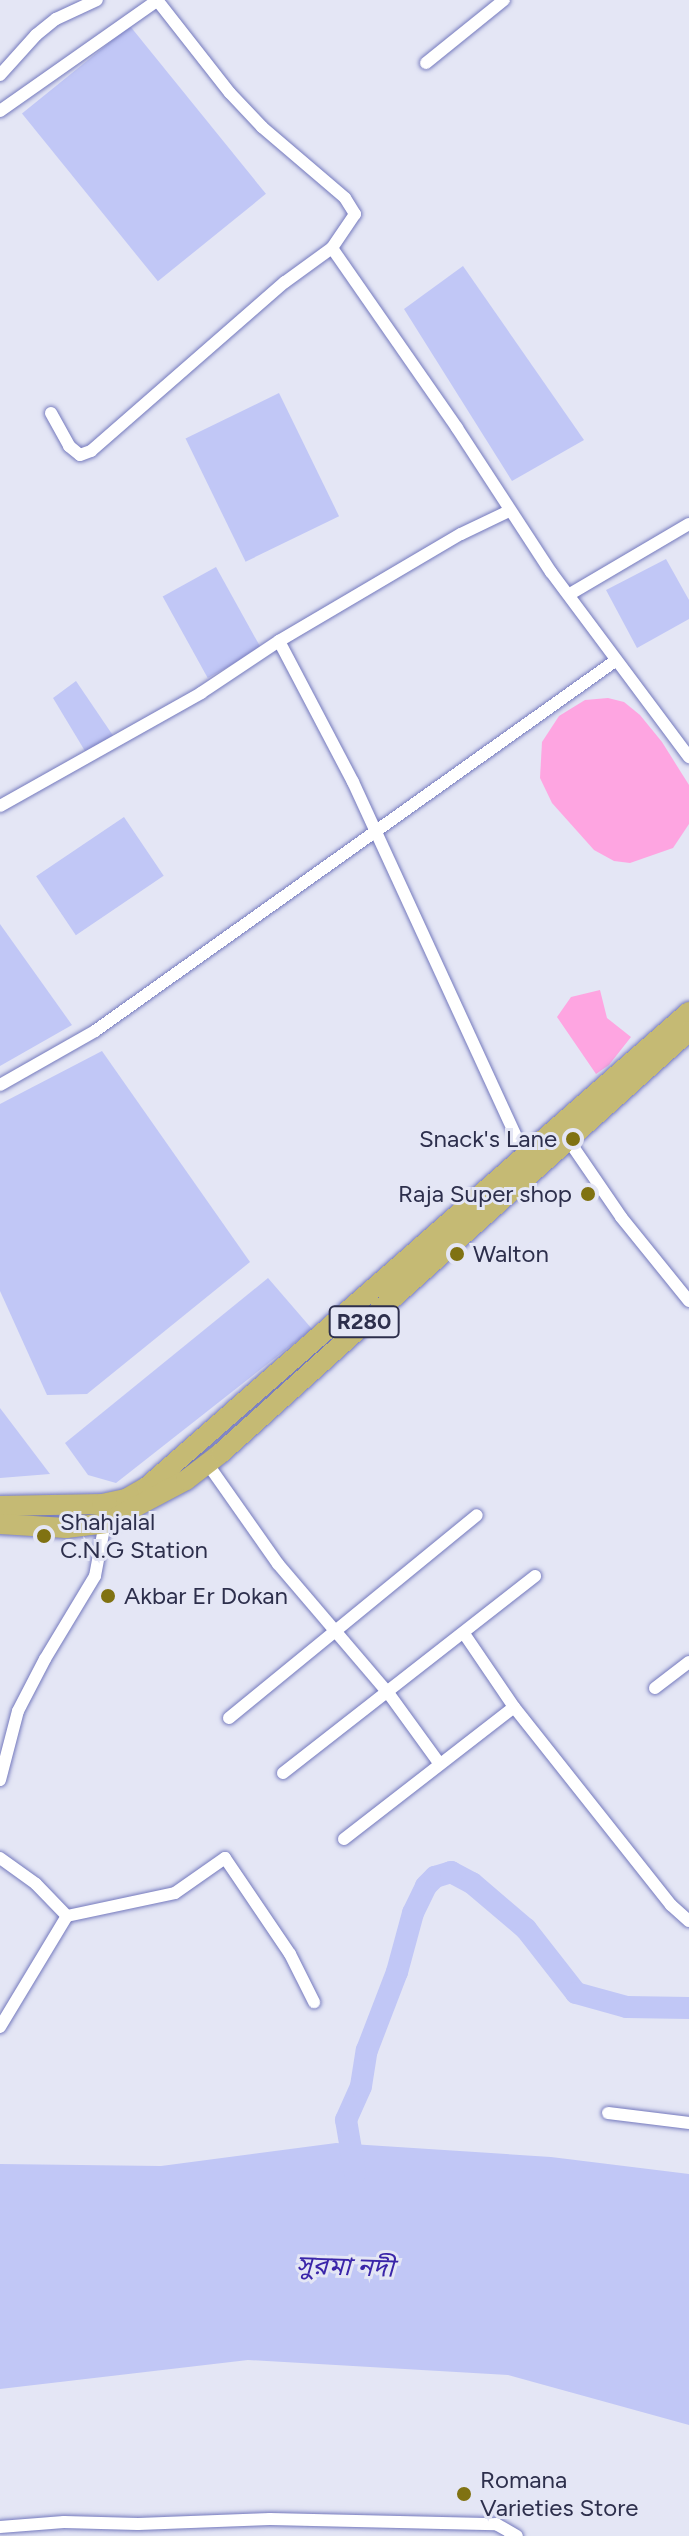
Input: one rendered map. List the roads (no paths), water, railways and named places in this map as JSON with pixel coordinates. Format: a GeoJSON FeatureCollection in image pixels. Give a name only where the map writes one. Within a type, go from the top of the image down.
{"type":"FeatureCollection","features":[{"type":"Feature","properties":{"kind":"main road","name":"R280"},"geometry":{"type":"LineString","coordinates":[[0,1506],[102,1504],[126,1499],[147,1487],[689,1012]]}},
{"type":"Feature","properties":{"kind":"main road","name":"R280"},"geometry":{"type":"LineString","coordinates":[[0,1524],[66,1528],[105,1523],[165,1494],[207,1463],[474,1227],[567,1138],[689,1031]]}},
{"type":"Feature","properties":{"kind":"street"},"geometry":{"type":"LineString","coordinates":[[0,75],[36,35],[56,19],[97,0]]}},
{"type":"Feature","properties":{"kind":"street"},"geometry":{"type":"LineString","coordinates":[[0,111],[158,0],[230,93],[262,127],[345,198],[355,214],[332,248],[285,282],[91,451],[80,455],[69,446],[51,413]]}},
{"type":"Feature","properties":{"kind":"street"},"geometry":{"type":"LineString","coordinates":[[426,63],[504,0]]}},
{"type":"Feature","properties":{"kind":"street"},"geometry":{"type":"LineString","coordinates":[[332,248],[457,428],[509,511],[615,661],[689,757]]}},
{"type":"Feature","properties":{"kind":"street"},"geometry":{"type":"LineString","coordinates":[[0,806],[188,701],[279,641],[461,534],[509,511]]}},
{"type":"Feature","properties":{"kind":"street"},"geometry":{"type":"LineString","coordinates":[[570,594],[689,524]]}},
{"type":"Feature","properties":{"kind":"street"},"geometry":{"type":"LineString","coordinates":[[279,641],[375,829],[525,1156]]}},
{"type":"Feature","properties":{"kind":"street"},"geometry":{"type":"LineString","coordinates":[[0,1085],[95,1031],[615,661]]}},
{"type":"Feature","properties":{"kind":"street"},"geometry":{"type":"LineString","coordinates":[[567,1138],[621,1217],[689,1301]]}},
{"type":"Feature","properties":{"kind":"street"},"geometry":{"type":"LineString","coordinates":[[207,1463],[278,1564],[337,1629],[439,1763]]}},
{"type":"Feature","properties":{"kind":"street"},"geometry":{"type":"LineString","coordinates":[[229,1718],[477,1515]]}},
{"type":"Feature","properties":{"kind":"street"},"geometry":{"type":"LineString","coordinates":[[0,1780],[18,1711],[95,1576],[105,1523]]}},
{"type":"Feature","properties":{"kind":"street"},"geometry":{"type":"LineString","coordinates":[[283,1773],[465,1635],[535,1576]]}},
{"type":"Feature","properties":{"kind":"street"},"geometry":{"type":"LineString","coordinates":[[465,1635],[514,1707],[671,1905],[689,1921]]}},
{"type":"Feature","properties":{"kind":"street"},"geometry":{"type":"LineString","coordinates":[[655,1688],[689,1662]]}},
{"type":"Feature","properties":{"kind":"street"},"geometry":{"type":"LineString","coordinates":[[344,1839],[514,1707]]}},
{"type":"Feature","properties":{"kind":"street"},"geometry":{"type":"LineString","coordinates":[[0,1858],[36,1884],[67,1916]]}},
{"type":"Feature","properties":{"kind":"street"},"geometry":{"type":"LineString","coordinates":[[0,2027],[67,1916],[175,1893],[225,1858],[290,1954],[314,2002]]}},
{"type":"Feature","properties":{"kind":"street"},"geometry":{"type":"LineString","coordinates":[[608,2113],[689,2123]]}},
{"type":"Feature","properties":{"kind":"street"},"geometry":{"type":"LineString","coordinates":[[0,2527],[64,2522],[141,2530],[270,2519],[496,2524],[517,2536]]}},
{"type":"Feature","properties":{"kind":"water"},"geometry":{"type":"Polygon","coordinates":[[[130,26],[266,194],[158,281],[22,113],[130,26]]]}},
{"type":"Feature","properties":{"kind":"water"},"geometry":{"type":"Polygon","coordinates":[[[463,266],[584,440],[512,481],[404,309],[463,266]]]}},
{"type":"Feature","properties":{"kind":"water"},"geometry":{"type":"Polygon","coordinates":[[[279,393],[339,516],[246,562],[186,439],[279,393]]]}},
{"type":"Feature","properties":{"kind":"water"},"geometry":{"type":"Polygon","coordinates":[[[666,559],[689,600],[689,619],[637,648],[606,590],[666,559]]]}},
{"type":"Feature","properties":{"kind":"water"},"geometry":{"type":"Polygon","coordinates":[[[216,567],[261,648],[208,678],[163,597],[216,567]]]}},
{"type":"Feature","properties":{"kind":"water"},"geometry":{"type":"Polygon","coordinates":[[[76,681],[114,737],[88,756],[53,698],[76,681]]]}},
{"type":"Feature","properties":{"kind":"water"},"geometry":{"type":"Polygon","coordinates":[[[124,817],[164,876],[76,935],[36,876],[124,817]]]}},
{"type":"Feature","properties":{"kind":"water"},"geometry":{"type":"Polygon","coordinates":[[[0,924],[72,1025],[0,1066],[0,924]]]}},
{"type":"Feature","properties":{"kind":"water"},"geometry":{"type":"Polygon","coordinates":[[[102,1051],[250,1262],[87,1394],[47,1395],[0,1291],[0,1104],[102,1051]]]}},
{"type":"Feature","properties":{"kind":"water"},"geometry":{"type":"Polygon","coordinates":[[[268,1278],[312,1329],[116,1483],[88,1475],[65,1443],[268,1278]]]}},
{"type":"Feature","properties":{"kind":"water"},"geometry":{"type":"Polygon","coordinates":[[[0,1408],[50,1474],[0,1478],[0,1408]]]}},
{"type":"Feature","properties":{"kind":"water","name":"সুরমা নদী"},"geometry":{"type":"Polygon","coordinates":[[[336,2143],[551,2157],[689,2174],[689,2425],[508,2375],[248,2360],[0,2389],[0,2164],[161,2166],[336,2143]]]}},
{"type":"Feature","properties":{"kind":"waterway"},"geometry":{"type":"LineString","coordinates":[[355,2173],[346,2120],[361,2086],[367,2050],[397,1972],[413,1913],[426,1886],[435,1877],[451,1872],[472,1883],[526,1929],[576,1993],[627,2007],[689,2008]]}},
{"type":"Feature","properties":{"kind":"place","name":"Snack's Lane"},"geometry":{"type":"Point","coordinates":[573,1139]}},
{"type":"Feature","properties":{"kind":"place","name":"Raja Super shop"},"geometry":{"type":"Point","coordinates":[588,1194]}},
{"type":"Feature","properties":{"kind":"place","name":"Walton"},"geometry":{"type":"Point","coordinates":[457,1254]}},
{"type":"Feature","properties":{"kind":"place","name":"Shahjalal C.N.G Station"},"geometry":{"type":"Point","coordinates":[44,1536]}},
{"type":"Feature","properties":{"kind":"place","name":"Akbar Er Dokan"},"geometry":{"type":"Point","coordinates":[108,1596]}},
{"type":"Feature","properties":{"kind":"place","name":"Romana Varieties Store"},"geometry":{"type":"Point","coordinates":[464,2494]}}]}
